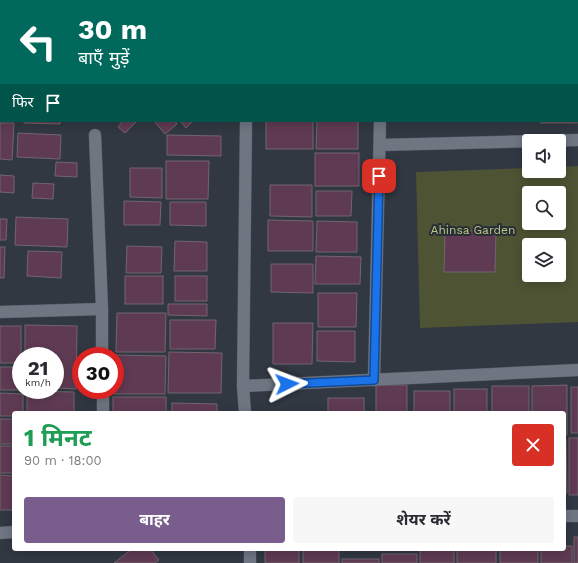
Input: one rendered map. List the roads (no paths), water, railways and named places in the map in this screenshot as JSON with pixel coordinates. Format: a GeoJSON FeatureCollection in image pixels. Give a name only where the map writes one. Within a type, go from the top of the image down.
{"type":"FeatureCollection","features":[{"type":"Feature","properties":{"kind":"street"},"geometry":{"type":"LineString","coordinates":[[245,411],[243,386],[246,122]]}},
{"type":"Feature","properties":{"kind":"street"},"geometry":{"type":"LineString","coordinates":[[374,380],[380,122]]}},
{"type":"Feature","properties":{"kind":"street"},"geometry":{"type":"LineString","coordinates":[[95,135],[102,309],[102,347]]}},
{"type":"Feature","properties":{"kind":"street"},"geometry":{"type":"LineString","coordinates":[[380,145],[578,140]]}},
{"type":"Feature","properties":{"kind":"street"},"geometry":{"type":"LineString","coordinates":[[0,312],[102,309]]}},
{"type":"Feature","properties":{"kind":"street"},"geometry":{"type":"LineString","coordinates":[[243,386],[578,370]]}},
{"type":"Feature","properties":{"kind":"street"},"geometry":{"type":"LineString","coordinates":[[102,399],[103,411]]}},
{"type":"Feature","properties":{"kind":"street"},"geometry":{"type":"LineString","coordinates":[[566,516],[578,516]]}},
{"type":"Feature","properties":{"kind":"street"},"geometry":{"type":"LineString","coordinates":[[0,533],[12,532]]}},
{"type":"Feature","properties":{"kind":"street"},"geometry":{"type":"LineString","coordinates":[[250,551],[250,563]]}},
{"type":"Feature","properties":{"kind":"park label","name":"Ahinsa Garden"},"geometry":{"type":"Point","coordinates":[473,230]}}]}
